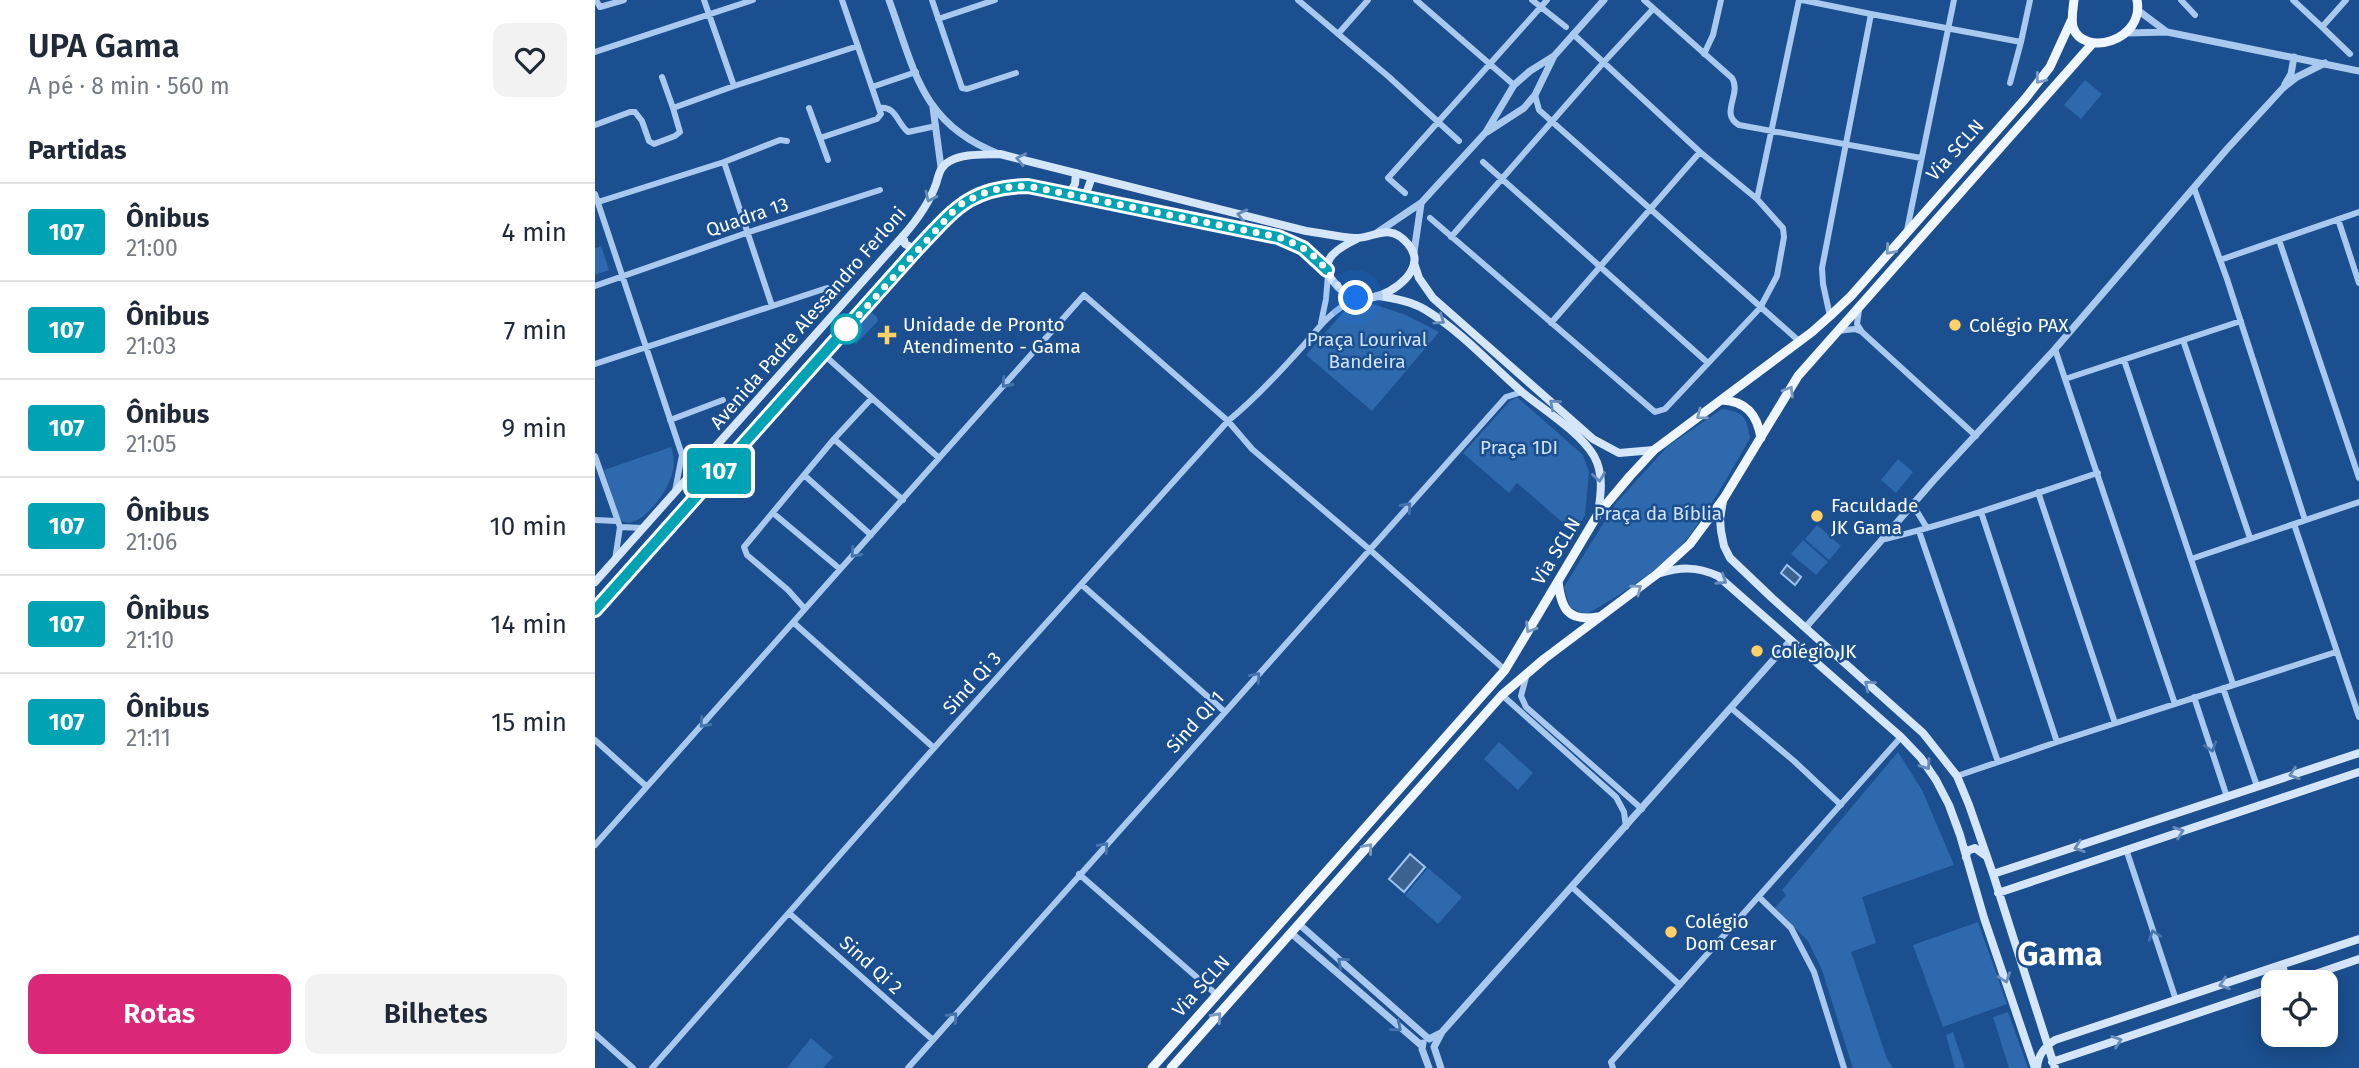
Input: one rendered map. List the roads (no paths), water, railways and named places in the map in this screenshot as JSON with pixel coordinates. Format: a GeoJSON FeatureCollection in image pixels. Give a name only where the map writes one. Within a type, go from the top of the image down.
{"type":"FeatureCollection","features":[{"type":"Feature","properties":{"kind":"main road","name":"Via SCLN"},"geometry":{"type":"LineString","coordinates":[[1152,1068],[1505,670],[1598,514],[1654,450],[1830,316],[1851,296],[2025,99],[2050,67],[2072,19],[2074,0]]}},
{"type":"Feature","properties":{"kind":"main road"},"geometry":{"type":"LineString","coordinates":[[2072,19],[2080,38],[2092,44],[2107,41],[2127,33],[2135,23],[2139,11],[2137,0]]}},
{"type":"Feature","properties":{"kind":"main road","name":"Via SCLN"},"geometry":{"type":"LineString","coordinates":[[1171,1068],[1502,695],[1544,659],[1657,574],[1690,544],[1724,498],[1798,376],[2092,44]]}},
{"type":"Feature","properties":{"kind":"main road"},"geometry":{"type":"LineString","coordinates":[[941,167],[957,158],[1000,154],[1306,230],[1357,239]]}},
{"type":"Feature","properties":{"kind":"main road","name":"Avenida Padre Alessandro Ferloni"},"geometry":{"type":"LineString","coordinates":[[595,582],[903,236],[932,194],[941,167]]}},
{"type":"Feature","properties":{"kind":"main road"},"geometry":{"type":"LineString","coordinates":[[1069,194],[1075,184],[1076,173]]}},
{"type":"Feature","properties":{"kind":"main road"},"geometry":{"type":"LineString","coordinates":[[1090,198],[1087,191],[1092,177]]}},
{"type":"Feature","properties":{"kind":"main road","name":"Avenida Padre Alessandro Ferloni"},"geometry":{"type":"LineString","coordinates":[[595,610],[916,250],[958,206],[983,192],[1008,186],[1028,186],[1278,237],[1303,248],[1327,272]]}},
{"type":"Feature","properties":{"kind":"main road"},"geometry":{"type":"LineString","coordinates":[[1941,191],[1953,199]]}},
{"type":"Feature","properties":{"kind":"main road"},"geometry":{"type":"LineString","coordinates":[[1598,514],[1601,480],[1594,456],[1582,441],[1448,324],[1421,307],[1399,299],[1378,296],[1356,298],[1345,293],[1327,272],[1328,261],[1336,249],[1378,232],[1396,234],[1406,241],[1414,252],[1419,278],[1433,298],[1593,439],[1619,453],[1654,450]]}},
{"type":"Feature","properties":{"kind":"main road"},"geometry":{"type":"LineString","coordinates":[[903,236],[905,244],[916,250]]}},
{"type":"Feature","properties":{"kind":"main road"},"geometry":{"type":"LineString","coordinates":[[893,247],[902,252],[907,260]]}},
{"type":"Feature","properties":{"kind":"main road"},"geometry":{"type":"LineString","coordinates":[[1378,296],[1395,289],[1408,278],[1414,263]]}},
{"type":"Feature","properties":{"kind":"main road"},"geometry":{"type":"LineString","coordinates":[[1721,400],[1742,403],[1753,412],[1759,424],[1761,438]]}},
{"type":"Feature","properties":{"kind":"main road"},"geometry":{"type":"LineString","coordinates":[[1724,498],[1720,519],[1724,546],[1730,558],[1923,733],[1957,776],[1993,874],[2053,1065],[2261,992]]}},
{"type":"Feature","properties":{"kind":"main road"},"geometry":{"type":"LineString","coordinates":[[1657,574],[1683,567],[1704,570],[1718,576],[1901,737],[1921,758],[1949,805],[1984,918],[2036,1068]]}},
{"type":"Feature","properties":{"kind":"main road"},"geometry":{"type":"LineString","coordinates":[[1558,581],[1560,600],[1569,613],[1589,618],[1601,616]]}},
{"type":"Feature","properties":{"kind":"main road"},"geometry":{"type":"LineString","coordinates":[[1761,613],[1762,605],[1772,598]]}},
{"type":"Feature","properties":{"kind":"main road"},"geometry":{"type":"LineString","coordinates":[[1817,662],[1826,668],[1830,666],[1833,659],[1830,651]]}},
{"type":"Feature","properties":{"kind":"main road"},"geometry":{"type":"LineString","coordinates":[[1993,874],[2359,753]]}},
{"type":"Feature","properties":{"kind":"main road"},"geometry":{"type":"LineString","coordinates":[[1998,892],[2359,772]]}},
{"type":"Feature","properties":{"kind":"main road"},"geometry":{"type":"LineString","coordinates":[[2227,797],[2236,812]]}},
{"type":"Feature","properties":{"kind":"main road"},"geometry":{"type":"LineString","coordinates":[[2214,802],[2219,810],[2219,818]]}},
{"type":"Feature","properties":{"kind":"main road"},"geometry":{"type":"LineString","coordinates":[[1960,835],[1971,840],[1978,831]]}},
{"type":"Feature","properties":{"kind":"main road"},"geometry":{"type":"LineString","coordinates":[[1966,857],[1969,850],[1975,848],[1986,856]]}},
{"type":"Feature","properties":{"kind":"main road"},"geometry":{"type":"LineString","coordinates":[[2052,856],[2051,865],[2058,871]]}},
{"type":"Feature","properties":{"kind":"main road"},"geometry":{"type":"LineString","coordinates":[[1313,887],[1316,894],[1323,897]]}},
{"type":"Feature","properties":{"kind":"main road"},"geometry":{"type":"LineString","coordinates":[[1301,901],[1308,903],[1312,910]]}},
{"type":"Feature","properties":{"kind":"main road"},"geometry":{"type":"LineString","coordinates":[[2036,1068],[2047,1045],[2080,1031],[2359,939]]}},
{"type":"Feature","properties":{"kind":"main road"},"geometry":{"type":"LineString","coordinates":[[2328,970],[2359,960]]}},
{"type":"Feature","properties":{"kind":"main road"},"geometry":{"type":"LineString","coordinates":[[2281,965],[2284,970]]}},
{"type":"Feature","properties":{"kind":"street"},"geometry":{"type":"LineString","coordinates":[[596,0],[600,7],[624,0]]}},
{"type":"Feature","properties":{"kind":"street"},"geometry":{"type":"LineString","coordinates":[[705,0],[734,86]]}},
{"type":"Feature","properties":{"kind":"street"},"geometry":{"type":"LineString","coordinates":[[595,52],[753,0]]}},
{"type":"Feature","properties":{"kind":"street"},"geometry":{"type":"LineString","coordinates":[[820,138],[877,119],[881,114],[842,0]]}},
{"type":"Feature","properties":{"kind":"street"},"geometry":{"type":"LineString","coordinates":[[889,0],[932,108],[941,167]]}},
{"type":"Feature","properties":{"kind":"street"},"geometry":{"type":"LineString","coordinates":[[932,0],[962,88],[967,89],[1016,73]]}},
{"type":"Feature","properties":{"kind":"street"},"geometry":{"type":"LineString","coordinates":[[938,19],[995,0]]}},
{"type":"Feature","properties":{"kind":"street"},"geometry":{"type":"LineString","coordinates":[[1298,0],[1459,141]]}},
{"type":"Feature","properties":{"kind":"street"},"geometry":{"type":"LineString","coordinates":[[1338,34],[1369,0]]}},
{"type":"Feature","properties":{"kind":"street"},"geometry":{"type":"LineString","coordinates":[[1416,0],[1514,85]]}},
{"type":"Feature","properties":{"kind":"street"},"geometry":{"type":"LineString","coordinates":[[1532,0],[1566,27]]}},
{"type":"Feature","properties":{"kind":"street"},"geometry":{"type":"LineString","coordinates":[[1405,193],[1388,178],[1547,0]]}},
{"type":"Feature","properties":{"kind":"street"},"geometry":{"type":"LineString","coordinates":[[1486,132],[1524,108],[1542,83],[1554,56],[1604,0]]}},
{"type":"Feature","properties":{"kind":"street"},"geometry":{"type":"LineString","coordinates":[[1644,0],[1735,83],[1730,115],[1739,125],[1921,158]]}},
{"type":"Feature","properties":{"kind":"street"},"geometry":{"type":"LineString","coordinates":[[1704,54],[1713,35],[1721,0]]}},
{"type":"Feature","properties":{"kind":"street"},"geometry":{"type":"LineString","coordinates":[[1757,199],[1800,0],[2021,42]]}},
{"type":"Feature","properties":{"kind":"street"},"geometry":{"type":"LineString","coordinates":[[1907,230],[1954,0]]}},
{"type":"Feature","properties":{"kind":"street"},"geometry":{"type":"LineString","coordinates":[[2010,83],[2030,0]]}},
{"type":"Feature","properties":{"kind":"street"},"geometry":{"type":"LineString","coordinates":[[2181,0],[2195,15]]}},
{"type":"Feature","properties":{"kind":"street"},"geometry":{"type":"LineString","coordinates":[[2293,0],[2350,54]]}},
{"type":"Feature","properties":{"kind":"street"},"geometry":{"type":"LineString","coordinates":[[2322,27],[2346,0]]}},
{"type":"Feature","properties":{"kind":"street"},"geometry":{"type":"LineString","coordinates":[[1451,236],[1653,9]]}},
{"type":"Feature","properties":{"kind":"street"},"geometry":{"type":"LineString","coordinates":[[2139,11],[2167,32]]}},
{"type":"Feature","properties":{"kind":"street"},"geometry":{"type":"LineString","coordinates":[[1830,316],[1822,268],[1871,14]]}},
{"type":"Feature","properties":{"kind":"street"},"geometry":{"type":"LineString","coordinates":[[2127,33],[2167,32],[2359,71]]}},
{"type":"Feature","properties":{"kind":"street"},"geometry":{"type":"LineString","coordinates":[[1430,218],[1655,412],[1665,409],[1760,308],[1777,276],[1784,237],[1783,228],[1757,199],[1700,152],[1573,34]]}},
{"type":"Feature","properties":{"kind":"street"},"geometry":{"type":"LineString","coordinates":[[673,108],[858,46]]}},
{"type":"Feature","properties":{"kind":"street"},"geometry":{"type":"LineString","coordinates":[[1378,232],[1421,203],[1486,132],[1514,85],[1554,56]]}},
{"type":"Feature","properties":{"kind":"street"},"geometry":{"type":"LineString","coordinates":[[2283,88],[2291,74],[2294,57]]}},
{"type":"Feature","properties":{"kind":"street"},"geometry":{"type":"LineString","coordinates":[[1806,627],[2055,349],[2283,88],[2297,77],[2325,63]]}},
{"type":"Feature","properties":{"kind":"street"},"geometry":{"type":"LineString","coordinates":[[1530,71],[1536,74],[1542,83]]}},
{"type":"Feature","properties":{"kind":"street"},"geometry":{"type":"LineString","coordinates":[[872,87],[916,72]]}},
{"type":"Feature","properties":{"kind":"street"},"geometry":{"type":"LineString","coordinates":[[595,125],[635,112],[653,144],[680,133],[662,77]]}},
{"type":"Feature","properties":{"kind":"street"},"geometry":{"type":"LineString","coordinates":[[1535,95],[1539,110]]}},
{"type":"Feature","properties":{"kind":"street"},"geometry":{"type":"LineString","coordinates":[[1501,104],[1507,113],[1515,115]]}},
{"type":"Feature","properties":{"kind":"street"},"geometry":{"type":"LineString","coordinates":[[880,108],[887,107],[892,110],[908,132],[936,126]]}},
{"type":"Feature","properties":{"kind":"street"},"geometry":{"type":"LineString","coordinates":[[809,108],[828,160]]}},
{"type":"Feature","properties":{"kind":"street"},"geometry":{"type":"LineString","coordinates":[[932,108],[966,139],[1000,154]]}},
{"type":"Feature","properties":{"kind":"street"},"geometry":{"type":"LineString","coordinates":[[1524,108],[1539,110],[1552,121],[1799,341]]}},
{"type":"Feature","properties":{"kind":"street"},"geometry":{"type":"LineString","coordinates":[[598,202],[725,162],[780,140],[787,141]]}},
{"type":"Feature","properties":{"kind":"street"},"geometry":{"type":"LineString","coordinates":[[1551,323],[1700,152]]}},
{"type":"Feature","properties":{"kind":"street"},"geometry":{"type":"LineString","coordinates":[[725,162],[772,306]]}},
{"type":"Feature","properties":{"kind":"street"},"geometry":{"type":"LineString","coordinates":[[1483,162],[1708,363]]}},
{"type":"Feature","properties":{"kind":"street"},"geometry":{"type":"LineString","coordinates":[[2194,188],[2241,321],[2305,520]]}},
{"type":"Feature","properties":{"kind":"street","name":"Quadra 13"},"geometry":{"type":"LineString","coordinates":[[595,286],[880,190]]}},
{"type":"Feature","properties":{"kind":"street"},"geometry":{"type":"LineString","coordinates":[[595,194],[682,455],[675,493]]}},
{"type":"Feature","properties":{"kind":"street"},"geometry":{"type":"LineString","coordinates":[[1414,252],[1421,203]]}},
{"type":"Feature","properties":{"kind":"street"},"geometry":{"type":"LineString","coordinates":[[2220,260],[2359,212]]}},
{"type":"Feature","properties":{"kind":"street"},"geometry":{"type":"LineString","coordinates":[[2338,219],[2359,282]]}},
{"type":"Feature","properties":{"kind":"street"},"geometry":{"type":"LineString","coordinates":[[2279,240],[2359,478]]}},
{"type":"Feature","properties":{"kind":"street"},"geometry":{"type":"LineString","coordinates":[[1323,319],[1327,272]]}},
{"type":"Feature","properties":{"kind":"street"},"geometry":{"type":"LineString","coordinates":[[595,364],[827,288]]}},
{"type":"Feature","properties":{"kind":"street"},"geometry":{"type":"LineString","coordinates":[[595,845],[1084,296],[1228,421],[1252,449],[1505,670]]}},
{"type":"Feature","properties":{"kind":"street"},"geometry":{"type":"LineString","coordinates":[[1323,319],[1356,298]]}},
{"type":"Feature","properties":{"kind":"street"},"geometry":{"type":"LineString","coordinates":[[1860,304],[1856,318],[1862,332]]}},
{"type":"Feature","properties":{"kind":"street","name":"Sind Qi 3"},"geometry":{"type":"LineString","coordinates":[[652,1068],[934,748],[1228,421],[1241,411],[1304,345],[1323,319]]}},
{"type":"Feature","properties":{"kind":"street"},"geometry":{"type":"LineString","coordinates":[[2065,379],[2241,321]]}},
{"type":"Feature","properties":{"kind":"street"},"geometry":{"type":"LineString","coordinates":[[1836,332],[1855,329],[1862,332],[1976,436]]}},
{"type":"Feature","properties":{"kind":"street"},"geometry":{"type":"LineString","coordinates":[[2183,340],[2250,538]]}},
{"type":"Feature","properties":{"kind":"street"},"geometry":{"type":"LineString","coordinates":[[2055,349],[2175,704]]}},
{"type":"Feature","properties":{"kind":"street"},"geometry":{"type":"LineString","coordinates":[[823,354],[939,458]]}},
{"type":"Feature","properties":{"kind":"street"},"geometry":{"type":"LineString","coordinates":[[2124,360],[2233,684]]}},
{"type":"Feature","properties":{"kind":"street"},"geometry":{"type":"LineString","coordinates":[[1506,397],[1509,380]]}},
{"type":"Feature","properties":{"kind":"street"},"geometry":{"type":"LineString","coordinates":[[1506,397],[1522,391]]}},
{"type":"Feature","properties":{"kind":"street","name":"Sind QI 1"},"geometry":{"type":"LineString","coordinates":[[908,1068],[1506,397]]}},
{"type":"Feature","properties":{"kind":"street"},"geometry":{"type":"LineString","coordinates":[[805,609],[744,551],[744,547],[834,439],[872,398]]}},
{"type":"Feature","properties":{"kind":"street"},"geometry":{"type":"LineString","coordinates":[[670,420],[723,400]]}},
{"type":"Feature","properties":{"kind":"street"},"geometry":{"type":"LineString","coordinates":[[834,439],[903,500]]}},
{"type":"Feature","properties":{"kind":"street"},"geometry":{"type":"LineString","coordinates":[[682,455],[693,458],[711,451]]}},
{"type":"Feature","properties":{"kind":"street"},"geometry":{"type":"LineString","coordinates":[[595,456],[618,524],[615,560]]}},
{"type":"Feature","properties":{"kind":"street"},"geometry":{"type":"LineString","coordinates":[[1885,538],[1919,531],[2098,473]]}},
{"type":"Feature","properties":{"kind":"street"},"geometry":{"type":"LineString","coordinates":[[804,475],[871,535]]}},
{"type":"Feature","properties":{"kind":"street"},"geometry":{"type":"LineString","coordinates":[[2038,492],[2115,723]]}},
{"type":"Feature","properties":{"kind":"street"},"geometry":{"type":"LineString","coordinates":[[2191,559],[2359,502]]}},
{"type":"Feature","properties":{"kind":"street"},"geometry":{"type":"LineString","coordinates":[[1913,505],[1927,528]]}},
{"type":"Feature","properties":{"kind":"street"},"geometry":{"type":"LineString","coordinates":[[1981,512],[2057,742]]}},
{"type":"Feature","properties":{"kind":"street"},"geometry":{"type":"LineString","coordinates":[[773,513],[840,569]]}},
{"type":"Feature","properties":{"kind":"street"},"geometry":{"type":"LineString","coordinates":[[595,520],[643,528]]}},
{"type":"Feature","properties":{"kind":"street"},"geometry":{"type":"LineString","coordinates":[[2294,524],[2359,717]]}},
{"type":"Feature","properties":{"kind":"street"},"geometry":{"type":"LineString","coordinates":[[1919,531],[1998,762]]}},
{"type":"Feature","properties":{"kind":"street"},"geometry":{"type":"LineString","coordinates":[[1082,585],[1225,712]]}},
{"type":"Feature","properties":{"kind":"street"},"geometry":{"type":"LineString","coordinates":[[794,623],[934,748]]}},
{"type":"Feature","properties":{"kind":"street"},"geometry":{"type":"LineString","coordinates":[[1291,933],[1422,1049],[1430,1052],[1442,1032],[1791,640]]}},
{"type":"Feature","properties":{"kind":"street"},"geometry":{"type":"LineString","coordinates":[[1957,776],[2336,652]]}},
{"type":"Feature","properties":{"kind":"street"},"geometry":{"type":"LineString","coordinates":[[1526,675],[1521,696],[1526,707],[1642,809]]}},
{"type":"Feature","properties":{"kind":"street"},"geometry":{"type":"LineString","coordinates":[[2223,688],[2257,786]]}},
{"type":"Feature","properties":{"kind":"street"},"geometry":{"type":"LineString","coordinates":[[1502,695],[1616,797],[1624,812],[1626,827]]}},
{"type":"Feature","properties":{"kind":"street"},"geometry":{"type":"LineString","coordinates":[[2195,697],[2227,797]]}},
{"type":"Feature","properties":{"kind":"street"},"geometry":{"type":"LineString","coordinates":[[1731,708],[1841,805]]}},
{"type":"Feature","properties":{"kind":"street"},"geometry":{"type":"LineString","coordinates":[[1604,1068],[1612,1065],[1901,737]]}},
{"type":"Feature","properties":{"kind":"street"},"geometry":{"type":"LineString","coordinates":[[595,740],[646,786]]}},
{"type":"Feature","properties":{"kind":"street"},"geometry":{"type":"LineString","coordinates":[[2126,849],[2176,1000]]}},
{"type":"Feature","properties":{"kind":"street"},"geometry":{"type":"LineString","coordinates":[[1079,874],[1217,995]]}},
{"type":"Feature","properties":{"kind":"street"},"geometry":{"type":"LineString","coordinates":[[1571,887],[1680,985]]}},
{"type":"Feature","properties":{"kind":"street"},"geometry":{"type":"LineString","coordinates":[[1759,897],[1791,928],[1814,972],[1844,1068]]}},
{"type":"Feature","properties":{"kind":"street","name":"Sind Qi 2"},"geometry":{"type":"LineString","coordinates":[[789,913],[933,1040]]}},
{"type":"Feature","properties":{"kind":"street"},"geometry":{"type":"LineString","coordinates":[[1299,925],[1429,1040],[1441,1068]]}},
{"type":"Feature","properties":{"kind":"street"},"geometry":{"type":"LineString","coordinates":[[1357,992],[1360,985],[1366,983]]}},
{"type":"Feature","properties":{"kind":"street"},"geometry":{"type":"LineString","coordinates":[[1422,1049],[1429,1040],[1442,1032]]}},
{"type":"Feature","properties":{"kind":"street"},"geometry":{"type":"LineString","coordinates":[[595,1034],[633,1068]]}},
{"type":"Feature","properties":{"kind":"street"},"geometry":{"type":"LineString","coordinates":[[1422,1049],[1429,1068]]}},
{"type":"Feature","properties":{"kind":"place","name":"Colégio PAX"},"geometry":{"type":"Point","coordinates":[1955,325]}},
{"type":"Feature","properties":{"kind":"place","name":"Unidade de Pronto Atendimento - Gama"},"geometry":{"type":"Point","coordinates":[887,335]}},
{"type":"Feature","properties":{"kind":"place","name":"Faculdade JK Gama"},"geometry":{"type":"Point","coordinates":[1817,516]}},
{"type":"Feature","properties":{"kind":"place","name":"Colégio JK"},"geometry":{"type":"Point","coordinates":[1757,651]}},
{"type":"Feature","properties":{"kind":"place","name":"Colégio Dom Cesar"},"geometry":{"type":"Point","coordinates":[1671,932]}},
{"type":"Feature","properties":{"kind":"district","name":"Gama"},"geometry":{"type":"Point","coordinates":[2060,954]}},
{"type":"Feature","properties":{"kind":"park label","name":"Praça Lourival Bandeira"},"geometry":{"type":"Point","coordinates":[1367,350]}},
{"type":"Feature","properties":{"kind":"park label","name":"Praça 1DI"},"geometry":{"type":"Point","coordinates":[1519,447]}},
{"type":"Feature","properties":{"kind":"park label","name":"Praça da Bíblia"},"geometry":{"type":"Point","coordinates":[1658,513]}}]}
